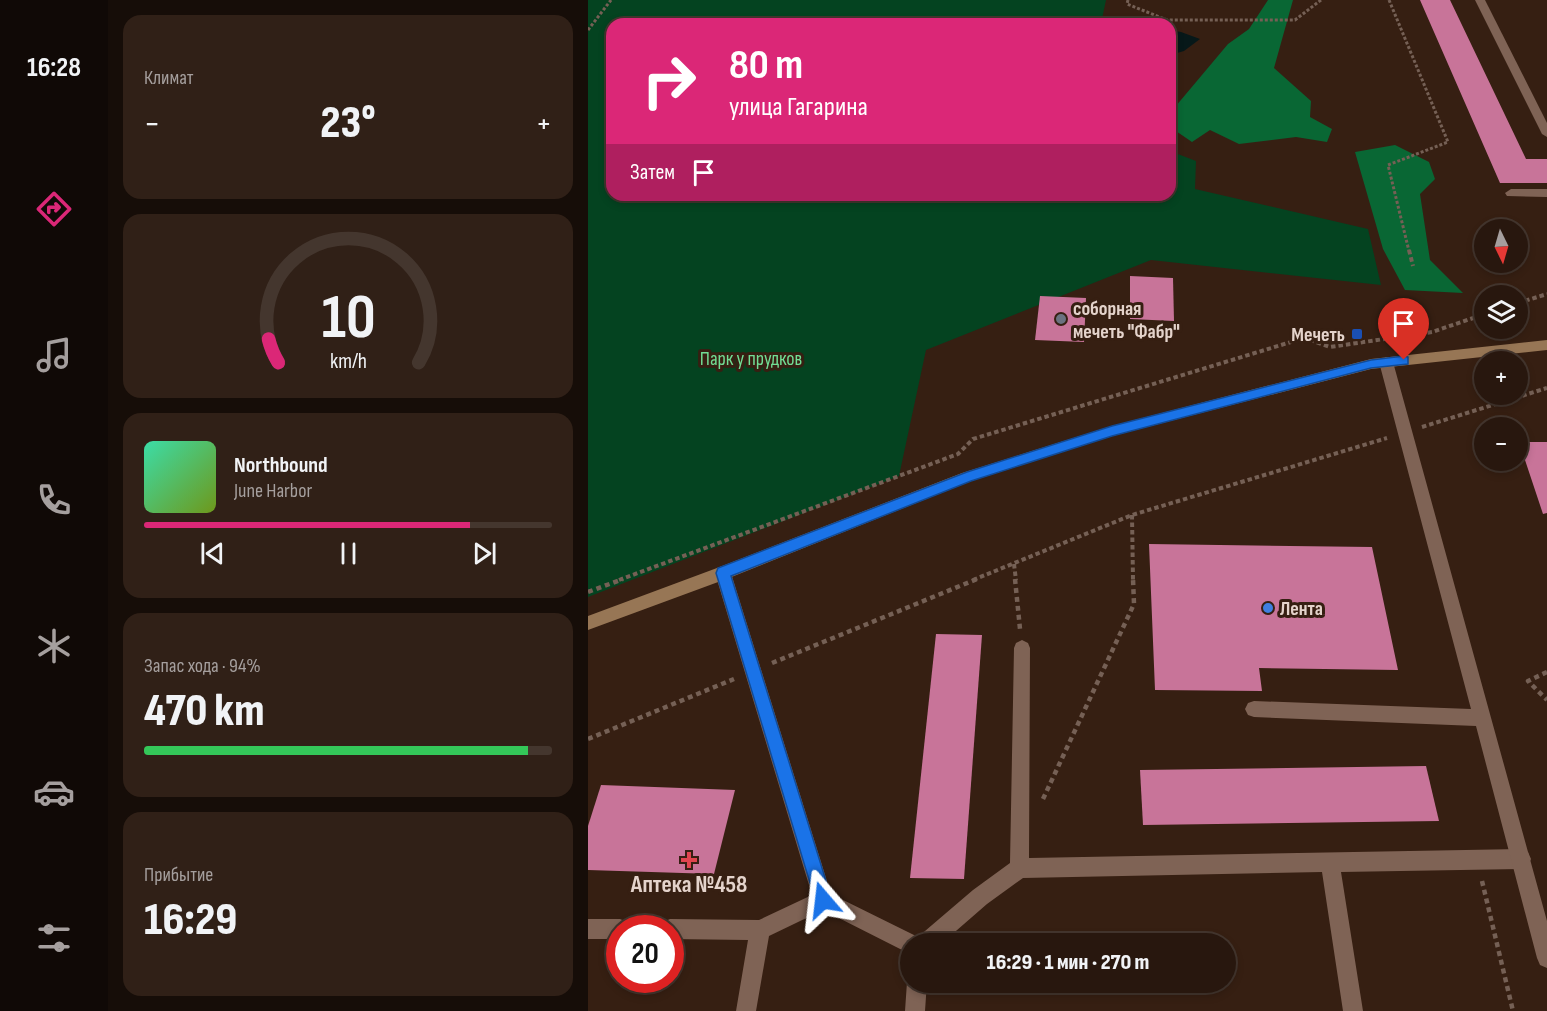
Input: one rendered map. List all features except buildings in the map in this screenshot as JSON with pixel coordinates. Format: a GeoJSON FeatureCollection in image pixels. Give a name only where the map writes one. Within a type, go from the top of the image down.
{"type":"FeatureCollection","features":[{"type":"Feature","properties":{"kind":"street"},"geometry":{"type":"LineString","coordinates":[[1480,0],[1547,134]]}},
{"type":"Feature","properties":{"kind":"street"},"geometry":{"type":"LineString","coordinates":[[1511,193],[1547,193]]}},
{"type":"Feature","properties":{"kind":"street"},"geometry":{"type":"LineString","coordinates":[[588,623],[978,473],[1112,431],[1371,364],[1547,345]]}},
{"type":"Feature","properties":{"kind":"street"},"geometry":{"type":"LineString","coordinates":[[1386,362],[1547,958]]}},
{"type":"Feature","properties":{"kind":"street"},"geometry":{"type":"LineString","coordinates":[[723,573],[823,900],[900,938]]}},
{"type":"Feature","properties":{"kind":"street"},"geometry":{"type":"LineString","coordinates":[[1020,867],[1022,648]]}},
{"type":"Feature","properties":{"kind":"street"},"geometry":{"type":"LineString","coordinates":[[1254,709],[1482,718]]}},
{"type":"Feature","properties":{"kind":"street"},"geometry":{"type":"LineString","coordinates":[[938,933],[1020,867],[1521,859]]}},
{"type":"Feature","properties":{"kind":"street"},"geometry":{"type":"LineString","coordinates":[[1330,862],[1353,1011]]}},
{"type":"Feature","properties":{"kind":"street"},"geometry":{"type":"LineString","coordinates":[[684,929],[760,930],[823,900]]}},
{"type":"Feature","properties":{"kind":"street"},"geometry":{"type":"LineString","coordinates":[[588,928],[606,929]]}},
{"type":"Feature","properties":{"kind":"street"},"geometry":{"type":"LineString","coordinates":[[746,1011],[760,930]]}},
{"type":"Feature","properties":{"kind":"street"},"geometry":{"type":"LineString","coordinates":[[915,1011],[916,993]]}},
{"type":"Feature","properties":{"kind":"path"},"geometry":{"type":"LineString","coordinates":[[588,30],[611,0]]}},
{"type":"Feature","properties":{"kind":"path"},"geometry":{"type":"LineString","coordinates":[[1128,0],[1127,4],[1162,18]]}},
{"type":"Feature","properties":{"kind":"path"},"geometry":{"type":"LineString","coordinates":[[1176,20],[1294,20],[1321,0]]}},
{"type":"Feature","properties":{"kind":"path"},"geometry":{"type":"LineString","coordinates":[[1389,0],[1448,142],[1388,165],[1413,266]]}},
{"type":"Feature","properties":{"kind":"path"},"geometry":{"type":"LineString","coordinates":[[1528,300],[1547,294]]}},
{"type":"Feature","properties":{"kind":"path"},"geometry":{"type":"LineString","coordinates":[[588,739],[1132,515],[1547,388]]}},
{"type":"Feature","properties":{"kind":"path"},"geometry":{"type":"LineString","coordinates":[[1019,803],[1044,799],[1134,604],[1132,515]]}},
{"type":"Feature","properties":{"kind":"path"},"geometry":{"type":"LineString","coordinates":[[1014,564],[1022,648]]}},
{"type":"Feature","properties":{"kind":"path"},"geometry":{"type":"LineString","coordinates":[[1547,672],[1528,681],[1547,700]]}},
{"type":"Feature","properties":{"kind":"path"},"geometry":{"type":"LineString","coordinates":[[1477,860],[1513,1011]]}},
{"type":"Feature","properties":{"kind":"green space","name":"Парк у прудков"},"geometry":{"type":"Polygon","coordinates":[[[588,0],[1106,0],[1102,18],[606,18],[606,201],[1176,201],[1176,153],[1196,161],[1195,189],[1368,229],[1381,285],[1151,260],[926,350],[899,476],[588,597],[588,0]]]}},
{"type":"Feature","properties":{"kind":"green space"},"geometry":{"type":"Polygon","coordinates":[[[1268,0],[1293,0],[1274,68],[1311,101],[1310,117],[1332,129],[1327,142],[1296,137],[1239,144],[1210,130],[1192,142],[1176,131],[1176,106],[1228,44],[1249,29],[1268,0]]]}},
{"type":"Feature","properties":{"kind":"green space"},"geometry":{"type":"Polygon","coordinates":[[[1395,145],[1429,162],[1435,179],[1420,194],[1430,260],[1463,293],[1405,290],[1383,249],[1355,152],[1395,145]]]}},
{"type":"Feature","properties":{"kind":"shaded area"},"geometry":{"type":"Polygon","coordinates":[[[1176,31],[1200,39],[1184,51],[1176,53],[1176,31]]]}},
{"type":"Feature","properties":{"kind":"place","name":"соборная мечеть \"Фабр\""},"geometry":{"type":"Point","coordinates":[1061,319]}},
{"type":"Feature","properties":{"kind":"place","name":"Мечеть"},"geometry":{"type":"Point","coordinates":[1357,334]}},
{"type":"Feature","properties":{"kind":"place","name":"Лента"},"geometry":{"type":"Point","coordinates":[1268,608]}},
{"type":"Feature","properties":{"kind":"place","name":"Аптека №458"},"geometry":{"type":"Point","coordinates":[689,860]}},
{"type":"Feature","properties":{"kind":"route"},"geometry":{"type":"LineString","coordinates":[[823,900],[723,573],[967,477],[1112,431],[1371,364],[1404,360]]}}]}
